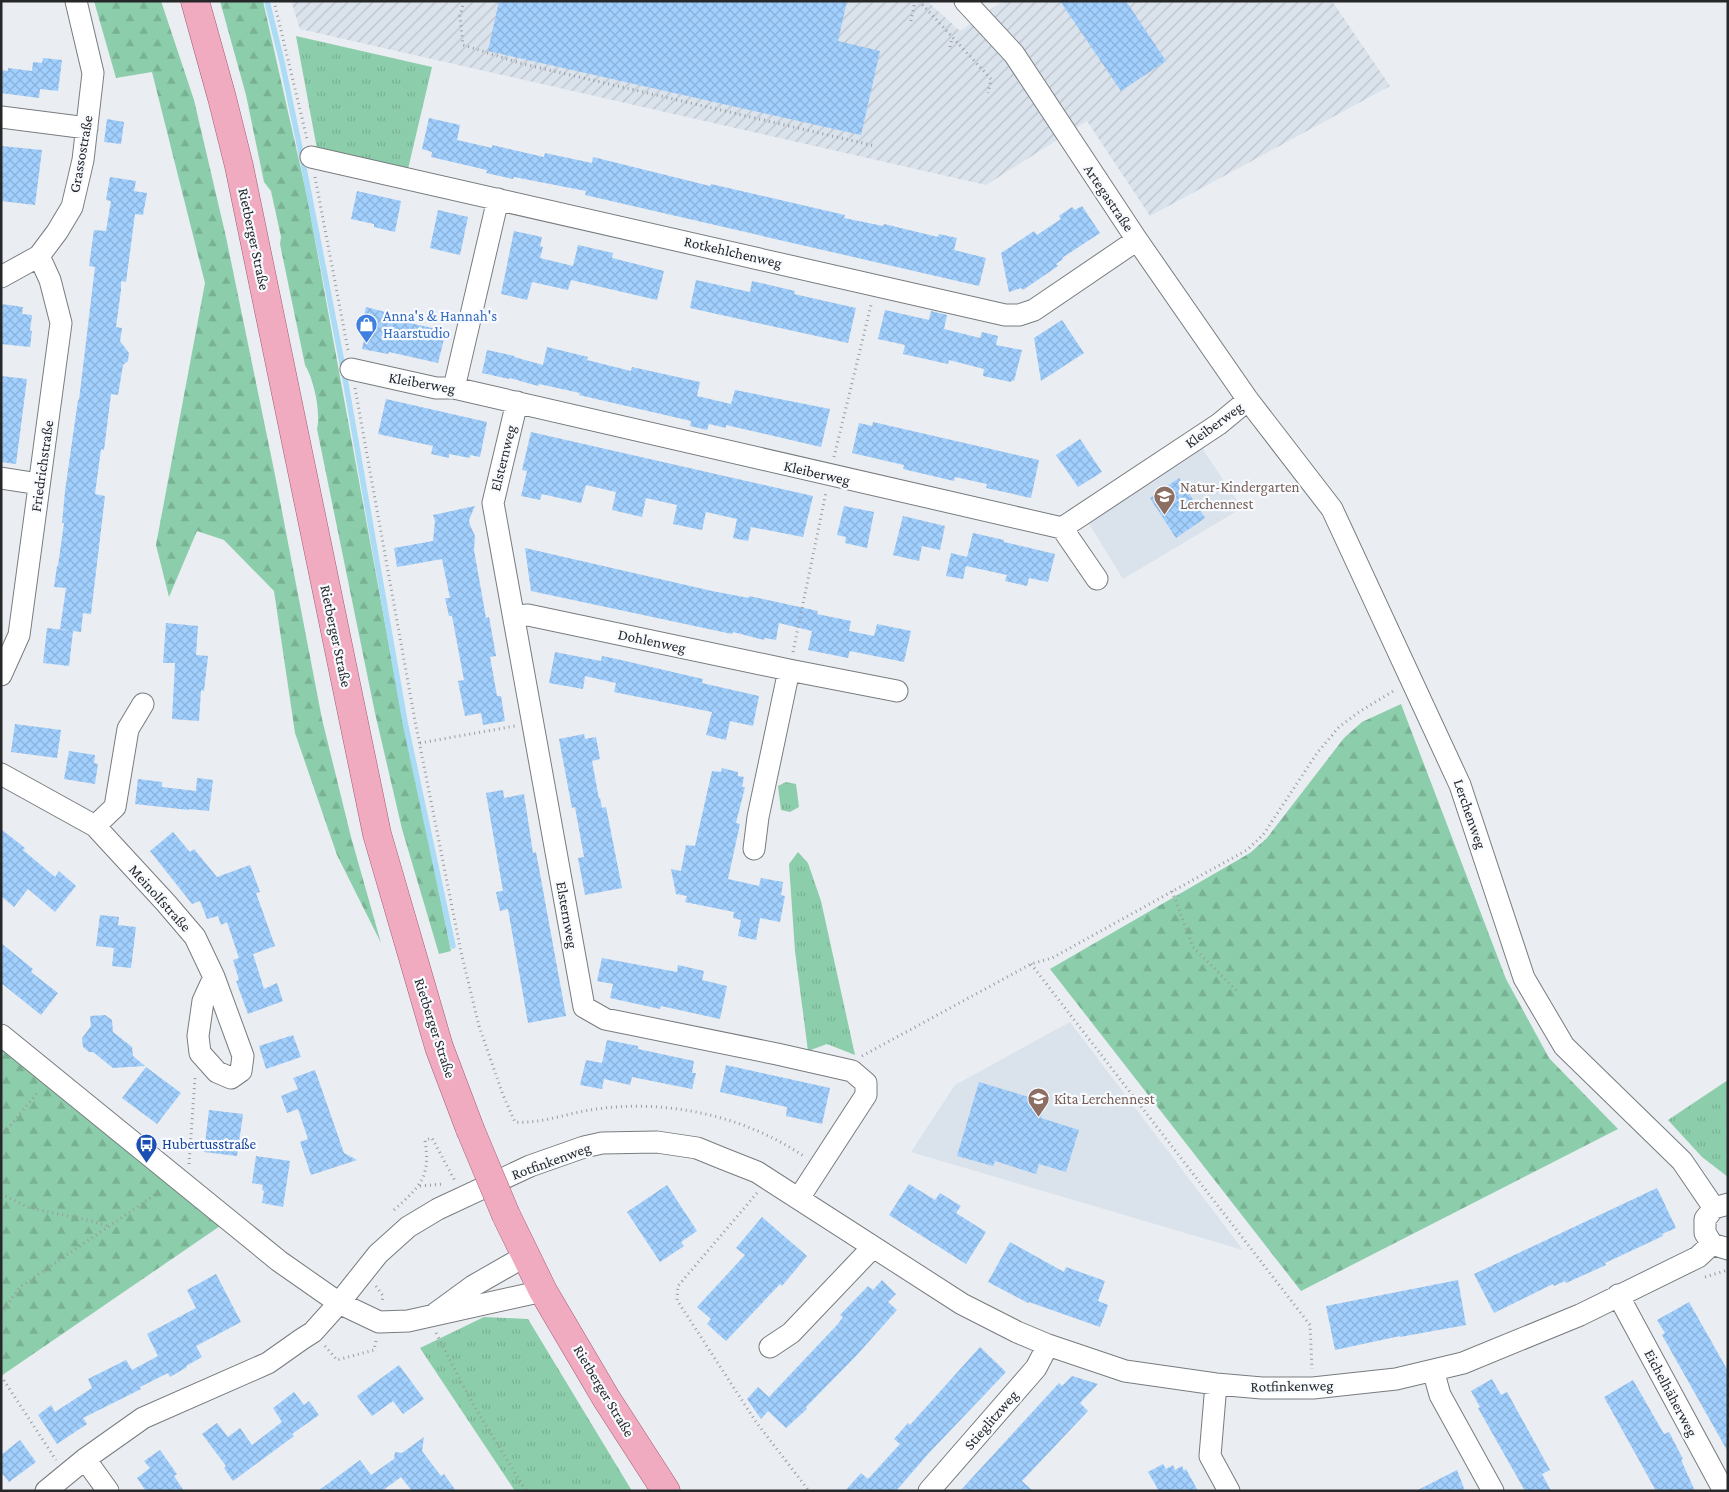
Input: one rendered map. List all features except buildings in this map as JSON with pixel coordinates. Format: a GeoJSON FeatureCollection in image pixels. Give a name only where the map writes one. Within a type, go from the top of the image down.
{"type":"FeatureCollection","features":[{"type":"Feature","properties":{"kind":"main road","name":"Rietberger Straße"},"geometry":{"type":"LineString","coordinates":[[195,1],[222,98],[245,194],[377,834],[438,1046],[506,1215],[543,1291],[606,1398],[666,1491]]}},
{"type":"Feature","properties":{"kind":"street","name":"Grassostraße"},"geometry":{"type":"LineString","coordinates":[[1,277],[39,256],[57,232],[72,207],[83,160],[93,73],[76,1]]}},
{"type":"Feature","properties":{"kind":"street","name":"Artegastraße"},"geometry":{"type":"LineString","coordinates":[[971,3],[1014,54],[1136,240],[1248,400]]}},
{"type":"Feature","properties":{"kind":"street"},"geometry":{"type":"LineString","coordinates":[[1,118],[87,128]]}},
{"type":"Feature","properties":{"kind":"street","name":"Rotkehlchenweg"},"geometry":{"type":"LineString","coordinates":[[311,157],[498,198],[1005,315],[1019,315],[1034,310],[1136,240]]}},
{"type":"Feature","properties":{"kind":"street"},"geometry":{"type":"LineString","coordinates":[[454,388],[498,198]]}},
{"type":"Feature","properties":{"kind":"street","name":"Friedrichstraße"},"geometry":{"type":"LineString","coordinates":[[1,675],[19,635],[60,323],[50,280],[39,256]]}},
{"type":"Feature","properties":{"kind":"street","name":"Kleiberweg"},"geometry":{"type":"LineString","coordinates":[[351,369],[436,388],[454,388],[517,402],[1062,528],[1219,424],[1248,400]]}},
{"type":"Feature","properties":{"kind":"street","name":"Lerchenweg"},"geometry":{"type":"LineString","coordinates":[[1248,400],[1332,509],[1413,680],[1460,785],[1524,978],[1564,1046],[1682,1161],[1721,1206],[1705,1219],[1705,1233],[1720,1247]]}},
{"type":"Feature","properties":{"kind":"street","name":"Elsternweg"},"geometry":{"type":"LineString","coordinates":[[517,402],[493,503],[584,1007],[605,1019],[852,1071]]}},
{"type":"Feature","properties":{"kind":"street"},"geometry":{"type":"LineString","coordinates":[[1,478],[39,484]]}},
{"type":"Feature","properties":{"kind":"street"},"geometry":{"type":"LineString","coordinates":[[1062,528],[1097,579]]}},
{"type":"Feature","properties":{"kind":"street","name":"Dohlenweg"},"geometry":{"type":"LineString","coordinates":[[514,616],[528,615],[897,691]]}},
{"type":"Feature","properties":{"kind":"street"},"geometry":{"type":"LineString","coordinates":[[754,849],[758,817],[789,670]]}},
{"type":"Feature","properties":{"kind":"street"},"geometry":{"type":"LineString","coordinates":[[95,826],[115,807],[128,729],[142,704]]}},
{"type":"Feature","properties":{"kind":"street","name":"Meinolfstraße"},"geometry":{"type":"LineString","coordinates":[[1,774],[95,826],[166,903],[195,938],[214,977],[242,1056],[241,1071],[231,1078],[217,1072],[200,1053]]}},
{"type":"Feature","properties":{"kind":"street"},"geometry":{"type":"LineString","coordinates":[[200,1053],[198,1036],[203,1001],[214,977]]}},
{"type":"Feature","properties":{"kind":"street"},"geometry":{"type":"LineString","coordinates":[[1,1035],[283,1265],[339,1304],[379,1322],[408,1322],[543,1291]]}},
{"type":"Feature","properties":{"kind":"street"},"geometry":{"type":"LineString","coordinates":[[799,1198],[866,1095],[866,1083],[852,1071]]}},
{"type":"Feature","properties":{"kind":"street","name":"Rotfinkenweg"},"geometry":{"type":"LineString","coordinates":[[339,1304],[378,1254],[408,1227],[438,1209],[530,1166],[584,1147],[602,1143],[657,1142],[697,1148],[757,1172],[872,1248],[962,1304],[1017,1332],[1048,1345],[1125,1371],[1216,1384],[1262,1388],[1314,1388],[1396,1379],[1463,1363],[1537,1333],[1720,1247]]}},
{"type":"Feature","properties":{"kind":"street"},"geometry":{"type":"LineString","coordinates":[[770,1347],[791,1333],[872,1248]]}},
{"type":"Feature","properties":{"kind":"street"},"geometry":{"type":"LineString","coordinates":[[430,1316],[472,1286],[527,1255]]}},
{"type":"Feature","properties":{"kind":"street","name":"Eichelhäherweg"},"geometry":{"type":"LineString","coordinates":[[1618,1295],[1724,1491]]}},
{"type":"Feature","properties":{"kind":"street"},"geometry":{"type":"LineString","coordinates":[[46,1491],[85,1459],[144,1418],[268,1363],[313,1332],[339,1304]]}},
{"type":"Feature","properties":{"kind":"street","name":"Stieglitzweg"},"geometry":{"type":"LineString","coordinates":[[929,1491],[1036,1368],[1048,1345]]}},
{"type":"Feature","properties":{"kind":"street"},"geometry":{"type":"LineString","coordinates":[[1433,1370],[1440,1395],[1492,1491]]}},
{"type":"Feature","properties":{"kind":"street"},"geometry":{"type":"LineString","coordinates":[[1216,1384],[1210,1456],[1229,1491]]}},
{"type":"Feature","properties":{"kind":"street"},"geometry":{"type":"LineString","coordinates":[[85,1459],[108,1491]]}},
{"type":"Feature","properties":{"kind":"path"},"geometry":{"type":"LineString","coordinates":[[274,1],[311,157],[420,743],[461,952],[479,1026],[503,1095],[515,1122],[529,1123],[591,1110],[641,1106],[698,1113],[740,1124],[791,1147],[819,1166]]}},
{"type":"Feature","properties":{"kind":"path"},"geometry":{"type":"LineString","coordinates":[[464,1],[460,16],[463,45],[523,64],[875,146]]}},
{"type":"Feature","properties":{"kind":"path"},"geometry":{"type":"LineString","coordinates":[[910,21],[915,1]]}},
{"type":"Feature","properties":{"kind":"path"},"geometry":{"type":"LineString","coordinates":[[919,1],[991,78],[988,93]]}},
{"type":"Feature","properties":{"kind":"path"},"geometry":{"type":"LineString","coordinates":[[950,47],[952,37]]}},
{"type":"Feature","properties":{"kind":"path"},"geometry":{"type":"LineString","coordinates":[[852,1071],[860,1056],[1031,964],[1052,958],[1247,850],[1263,835],[1317,752],[1339,727],[1359,712],[1413,680]]}},
{"type":"Feature","properties":{"kind":"path"},"geometry":{"type":"LineString","coordinates":[[420,743],[533,723]]}},
{"type":"Feature","properties":{"kind":"path"},"geometry":{"type":"LineString","coordinates":[[1172,891],[1193,947],[1239,993]]}},
{"type":"Feature","properties":{"kind":"path"},"geometry":{"type":"LineString","coordinates":[[1031,964],[1310,1325],[1314,1388]]}},
{"type":"Feature","properties":{"kind":"path"},"geometry":{"type":"LineString","coordinates":[[178,1180],[189,1165],[196,1059],[200,1053]]}},
{"type":"Feature","properties":{"kind":"path"},"geometry":{"type":"LineString","coordinates":[[1,1137],[51,1076]]}},
{"type":"Feature","properties":{"kind":"path"},"geometry":{"type":"LineString","coordinates":[[391,1214],[420,1186],[427,1169],[428,1155],[425,1140],[432,1138],[457,1184]]}},
{"type":"Feature","properties":{"kind":"path"},"geometry":{"type":"LineString","coordinates":[[768,1179],[678,1286],[677,1300],[756,1422],[809,1491]]}},
{"type":"Feature","properties":{"kind":"path"},"geometry":{"type":"LineString","coordinates":[[420,1186],[434,1185]]}},
{"type":"Feature","properties":{"kind":"path"},"geometry":{"type":"LineString","coordinates":[[1,1194],[30,1208],[108,1226]]}},
{"type":"Feature","properties":{"kind":"path"},"geometry":{"type":"LineString","coordinates":[[1,1314],[20,1287],[143,1203]]}},
{"type":"Feature","properties":{"kind":"path"},"geometry":{"type":"LineString","coordinates":[[1702,1278],[1728,1270]]}},
{"type":"Feature","properties":{"kind":"path"},"geometry":{"type":"LineString","coordinates":[[430,1316],[439,1342],[470,1399],[526,1491]]}},
{"type":"Feature","properties":{"kind":"path"},"geometry":{"type":"LineString","coordinates":[[1,1376],[66,1475]]}},
{"type":"Feature","properties":{"kind":"shaded area"},"geometry":{"type":"Polygon","coordinates":[[[291,1],[927,1],[960,31],[1003,1],[1332,1],[1390,86],[1150,216],[1087,121],[986,185],[300,29],[291,1]]]}},
{"type":"Feature","properties":{"kind":"shaded area","name":"Natur-Kindergarten Lerchennest"},"geometry":{"type":"Polygon","coordinates":[[[1200,445],[1242,508],[1123,579],[1088,522],[1200,445]]]}},
{"type":"Feature","properties":{"kind":"shaded area","name":"Kita Lerchennest"},"geometry":{"type":"Polygon","coordinates":[[[1070,1022],[1243,1250],[911,1152],[955,1085],[1070,1022]]]}},
{"type":"Feature","properties":{"kind":"green space"},"geometry":{"type":"Polygon","coordinates":[[[94,1],[161,1],[194,100],[226,237],[275,475],[322,719],[351,837],[381,943],[337,855],[295,733],[274,591],[224,540],[197,531],[169,597],[156,545],[205,283],[152,72],[116,78],[94,1]]]}},
{"type":"Feature","properties":{"kind":"green space"},"geometry":{"type":"Polygon","coordinates":[[[220,1],[263,1],[307,196],[392,662],[451,951],[439,954],[402,829],[375,713],[317,429],[316,396],[305,365],[271,191],[264,182],[246,95],[220,1]]]}},
{"type":"Feature","properties":{"kind":"green space"},"geometry":{"type":"Polygon","coordinates":[[[296,36],[432,67],[408,169],[317,149],[296,36]]]}},
{"type":"Feature","properties":{"kind":"green space"},"geometry":{"type":"Polygon","coordinates":[[[1401,704],[1506,979],[1549,1058],[1618,1129],[1301,1291],[1050,969],[1250,853],[1267,838],[1344,738],[1362,722],[1401,704]]]}},
{"type":"Feature","properties":{"kind":"green space"},"geometry":{"type":"Polygon","coordinates":[[[786,782],[796,784],[799,807],[790,812],[781,810],[778,786],[786,782]]]}},
{"type":"Feature","properties":{"kind":"green space"},"geometry":{"type":"Polygon","coordinates":[[[798,852],[808,863],[821,901],[855,1055],[827,1044],[808,1051],[795,951],[789,864],[798,852]]]}},
{"type":"Feature","properties":{"kind":"green space"},"geometry":{"type":"Polygon","coordinates":[[[1,1047],[223,1224],[1,1376],[1,1047]]]}},
{"type":"Feature","properties":{"kind":"green space"},"geometry":{"type":"Polygon","coordinates":[[[1728,1080],[1728,1177],[1702,1157],[1668,1120],[1728,1080]]]}},
{"type":"Feature","properties":{"kind":"green space"},"geometry":{"type":"Polygon","coordinates":[[[484,1317],[528,1319],[632,1491],[515,1491],[420,1348],[484,1317]]]}},
{"type":"Feature","properties":{"kind":"waterway"},"geometry":{"type":"LineString","coordinates":[[267,1],[302,158],[344,373],[405,722],[453,946]]}},
{"type":"Feature","properties":{"kind":"place","name":"Anna's & Hannah's Haarstudio"},"geometry":{"type":"Point","coordinates":[367,344]}},
{"type":"Feature","properties":{"kind":"place","name":"Natur-Kindergarten Lerchennest"},"geometry":{"type":"Point","coordinates":[1164,515]}},
{"type":"Feature","properties":{"kind":"place","name":"Kita Lerchennest"},"geometry":{"type":"Point","coordinates":[1038,1118]}},
{"type":"Feature","properties":{"kind":"place","name":"Hubertusstraße"},"geometry":{"type":"Point","coordinates":[146,1163]}}]}
